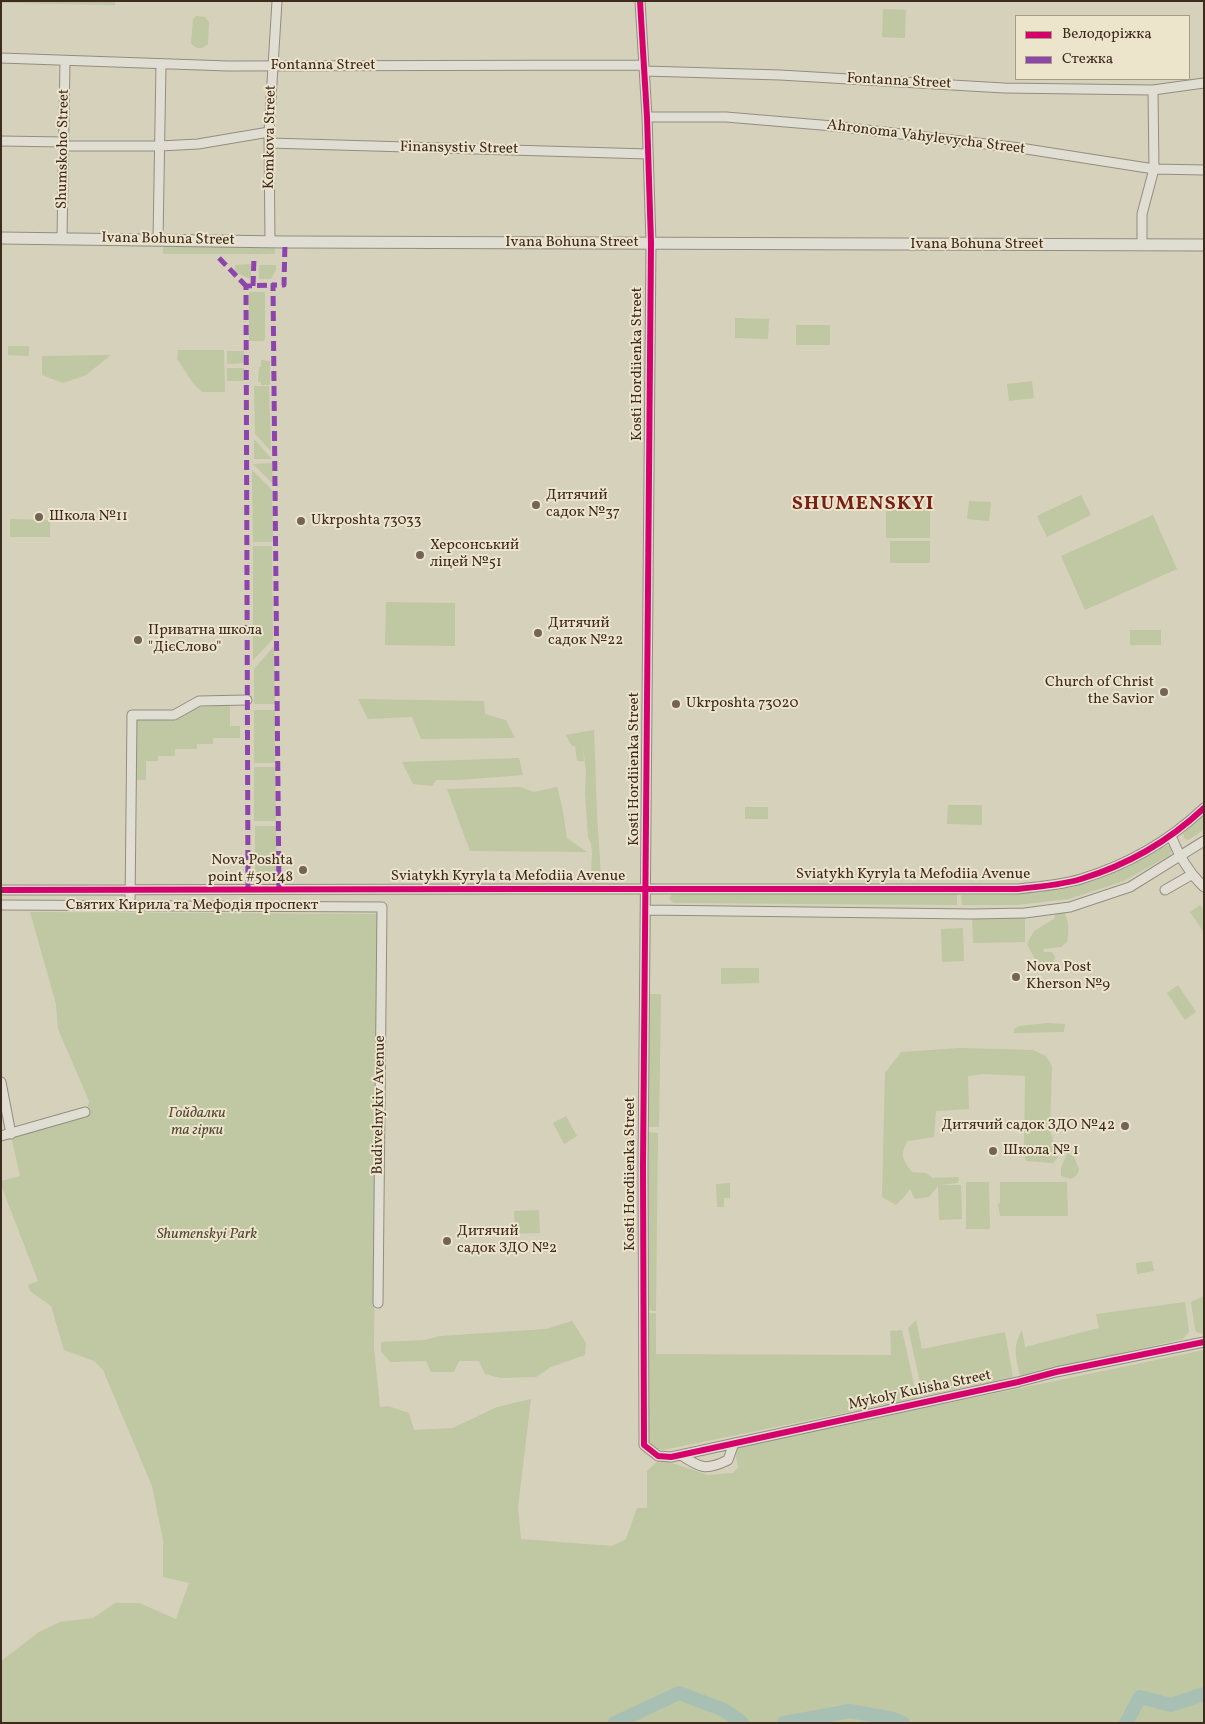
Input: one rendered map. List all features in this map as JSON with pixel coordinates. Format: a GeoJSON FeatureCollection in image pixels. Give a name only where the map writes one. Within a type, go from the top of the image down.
{"type":"FeatureCollection","features":[{"type":"Feature","properties":{"kind":"street","name":"Komkova Street"},"geometry":{"type":"LineString","coordinates":[[270,242],[269,132],[277,1]]}},
{"type":"Feature","properties":{"kind":"street"},"geometry":{"type":"LineString","coordinates":[[640,1],[648,117],[648,154]]}},
{"type":"Feature","properties":{"kind":"street","name":"Fontanna Street"},"geometry":{"type":"LineString","coordinates":[[1,58],[228,66],[644,68],[1004,88],[1153,90],[1204,83]]}},
{"type":"Feature","properties":{"kind":"street","name":"Shumskoho Street"},"geometry":{"type":"LineString","coordinates":[[62,238],[65,60]]}},
{"type":"Feature","properties":{"kind":"street"},"geometry":{"type":"LineString","coordinates":[[158,240],[161,64]]}},
{"type":"Feature","properties":{"kind":"street"},"geometry":{"type":"LineString","coordinates":[[1142,245],[1142,214],[1154,169],[1153,90]]}},
{"type":"Feature","properties":{"kind":"street","name":"Ahronoma Vahylevycha Street"},"geometry":{"type":"LineString","coordinates":[[648,117],[726,117],[833,126],[1020,148],[1154,169],[1204,170]]}},
{"type":"Feature","properties":{"kind":"street"},"geometry":{"type":"LineString","coordinates":[[1,141],[160,146],[198,144],[269,132]]}},
{"type":"Feature","properties":{"kind":"street","name":"Finansystiv Street"},"geometry":{"type":"LineString","coordinates":[[269,143],[648,154]]}},
{"type":"Feature","properties":{"kind":"street","name":"Kosti Hordiienka Street"},"geometry":{"type":"LineString","coordinates":[[644,1445],[643,1166],[651,243],[648,154]]}},
{"type":"Feature","properties":{"kind":"street","name":"Ivana Bohuna Street"},"geometry":{"type":"LineString","coordinates":[[1,238],[270,242],[1204,246]]}},
{"type":"Feature","properties":{"kind":"street"},"geometry":{"type":"LineString","coordinates":[[130,906],[132,715],[174,715],[198,700],[247,700]]}},
{"type":"Feature","properties":{"kind":"street","name":"Sviatykh Kyryla ta Mefodiia Avenue"},"geometry":{"type":"LineString","coordinates":[[1,890],[1017,889],[1081,879],[1112,867],[1171,836],[1204,808]]}},
{"type":"Feature","properties":{"kind":"street"},"geometry":{"type":"LineString","coordinates":[[1171,836],[1179,856],[1191,875],[1204,888]]}},
{"type":"Feature","properties":{"kind":"street"},"geometry":{"type":"LineString","coordinates":[[646,910],[1025,913],[1070,907],[1130,887],[1204,841]]}},
{"type":"Feature","properties":{"kind":"street"},"geometry":{"type":"LineString","coordinates":[[1165,890],[1191,875]]}},
{"type":"Feature","properties":{"kind":"street","name":"Святих Кирила та Мефодія проспект"},"geometry":{"type":"LineString","coordinates":[[1,905],[382,907]]}},
{"type":"Feature","properties":{"kind":"street","name":"Budivelnykiv Avenue"},"geometry":{"type":"LineString","coordinates":[[378,1303],[382,907]]}},
{"type":"Feature","properties":{"kind":"street"},"geometry":{"type":"LineString","coordinates":[[1,1082],[6,1135],[85,1112]]}},
{"type":"Feature","properties":{"kind":"street","name":"Mykoly Kulisha Street"},"geometry":{"type":"LineString","coordinates":[[644,1445],[651,1452],[663,1457],[680,1455],[1018,1382],[1056,1372],[1204,1342]]}},
{"type":"Feature","properties":{"kind":"street"},"geometry":{"type":"LineString","coordinates":[[680,1455],[697,1466],[714,1467],[728,1460],[734,1443]]}},
{"type":"Feature","properties":{"kind":"green space"},"geometry":{"type":"Polygon","coordinates":[[[1,1],[115,1],[115,5],[1,3],[1,1]]]}},
{"type":"Feature","properties":{"kind":"green space"},"geometry":{"type":"Polygon","coordinates":[[[883,9],[906,10],[905,38],[882,37],[883,9]]]}},
{"type":"Feature","properties":{"kind":"green space"},"geometry":{"type":"Polygon","coordinates":[[[196,16],[205,17],[209,22],[208,44],[202,48],[197,48],[191,44],[193,19],[196,16]]]}},
{"type":"Feature","properties":{"kind":"green space"},"geometry":{"type":"Polygon","coordinates":[[[163,246],[275,246],[275,254],[163,254],[163,246]]]}},
{"type":"Feature","properties":{"kind":"green space"},"geometry":{"type":"Polygon","coordinates":[[[251,264],[251,279],[235,272],[235,265],[251,264]]]}},
{"type":"Feature","properties":{"kind":"green space"},"geometry":{"type":"Polygon","coordinates":[[[259,265],[276,265],[276,270],[271,279],[259,279],[259,265]]]}},
{"type":"Feature","properties":{"kind":"green space"},"geometry":{"type":"Polygon","coordinates":[[[249,292],[265,292],[265,339],[263,341],[249,341],[249,292]]]}},
{"type":"Feature","properties":{"kind":"green space"},"geometry":{"type":"Polygon","coordinates":[[[735,318],[769,319],[768,339],[735,338],[735,318]]]}},
{"type":"Feature","properties":{"kind":"green space"},"geometry":{"type":"Polygon","coordinates":[[[796,325],[830,325],[830,345],[796,345],[796,325]]]}},
{"type":"Feature","properties":{"kind":"green space"},"geometry":{"type":"Polygon","coordinates":[[[8,346],[29,346],[29,356],[8,355],[8,346]]]}},
{"type":"Feature","properties":{"kind":"green space"},"geometry":{"type":"Polygon","coordinates":[[[178,350],[224,350],[225,392],[202,392],[193,383],[177,359],[178,350]]]}},
{"type":"Feature","properties":{"kind":"green space"},"geometry":{"type":"Polygon","coordinates":[[[227,351],[244,351],[244,363],[227,364],[227,351]]]}},
{"type":"Feature","properties":{"kind":"green space"},"geometry":{"type":"Polygon","coordinates":[[[111,355],[86,375],[63,383],[42,375],[42,356],[111,355]]]}},
{"type":"Feature","properties":{"kind":"green space"},"geometry":{"type":"Polygon","coordinates":[[[261,360],[270,361],[270,385],[261,385],[261,382],[258,382],[261,360]]]}},
{"type":"Feature","properties":{"kind":"green space"},"geometry":{"type":"Polygon","coordinates":[[[227,368],[244,368],[244,381],[227,381],[227,368]]]}},
{"type":"Feature","properties":{"kind":"green space"},"geometry":{"type":"Polygon","coordinates":[[[1032,381],[1034,398],[1009,401],[1007,384],[1032,381]]]}},
{"type":"Feature","properties":{"kind":"green space"},"geometry":{"type":"Polygon","coordinates":[[[254,386],[269,386],[271,451],[255,434],[254,386]]]}},
{"type":"Feature","properties":{"kind":"green space"},"geometry":{"type":"Polygon","coordinates":[[[254,439],[272,459],[254,459],[254,439]]]}},
{"type":"Feature","properties":{"kind":"green space"},"geometry":{"type":"Polygon","coordinates":[[[272,463],[273,484],[253,464],[272,463]]]}},
{"type":"Feature","properties":{"kind":"green space"},"geometry":{"type":"Polygon","coordinates":[[[252,470],[272,490],[273,542],[253,542],[252,470]]]}},
{"type":"Feature","properties":{"kind":"green space"},"geometry":{"type":"Polygon","coordinates":[[[1081,495],[1091,515],[1047,537],[1037,516],[1081,495]]]}},
{"type":"Feature","properties":{"kind":"green space"},"geometry":{"type":"Polygon","coordinates":[[[969,501],[991,502],[989,521],[967,519],[969,501]]]}},
{"type":"Feature","properties":{"kind":"green space"},"geometry":{"type":"Polygon","coordinates":[[[886,510],[930,510],[930,538],[886,538],[886,510]]]}},
{"type":"Feature","properties":{"kind":"green space"},"geometry":{"type":"Polygon","coordinates":[[[1153,515],[1177,569],[1085,610],[1061,556],[1153,515]]]}},
{"type":"Feature","properties":{"kind":"green space"},"geometry":{"type":"Polygon","coordinates":[[[10,519],[50,520],[50,537],[10,537],[10,519]]]}},
{"type":"Feature","properties":{"kind":"green space"},"geometry":{"type":"Polygon","coordinates":[[[890,541],[930,541],[930,563],[890,563],[890,541]]]}},
{"type":"Feature","properties":{"kind":"green space"},"geometry":{"type":"Polygon","coordinates":[[[253,546],[272,546],[273,639],[253,660],[253,546]]]}},
{"type":"Feature","properties":{"kind":"green space"},"geometry":{"type":"Polygon","coordinates":[[[386,602],[455,603],[455,646],[385,645],[386,602]]]}},
{"type":"Feature","properties":{"kind":"green space"},"geometry":{"type":"Polygon","coordinates":[[[1130,630],[1161,630],[1161,645],[1130,645],[1130,630]]]}},
{"type":"Feature","properties":{"kind":"green space"},"geometry":{"type":"Polygon","coordinates":[[[274,646],[275,704],[254,704],[254,669],[274,646]]]}},
{"type":"Feature","properties":{"kind":"green space"},"geometry":{"type":"Polygon","coordinates":[[[358,699],[484,701],[485,714],[506,720],[515,738],[421,739],[412,717],[368,719],[358,699]]]}},
{"type":"Feature","properties":{"kind":"green space"},"geometry":{"type":"Polygon","coordinates":[[[230,705],[230,726],[240,726],[240,738],[213,738],[213,744],[197,744],[197,749],[175,749],[175,756],[158,756],[158,761],[146,761],[146,780],[135,780],[136,719],[177,719],[199,707],[230,705]]]}},
{"type":"Feature","properties":{"kind":"green space"},"geometry":{"type":"Polygon","coordinates":[[[254,710],[275,710],[275,763],[254,763],[254,710]]]}},
{"type":"Feature","properties":{"kind":"green space"},"geometry":{"type":"Polygon","coordinates":[[[594,730],[601,876],[591,874],[592,854],[588,837],[585,793],[586,772],[583,745],[584,761],[577,761],[575,746],[572,746],[566,735],[594,730]]]}},
{"type":"Feature","properties":{"kind":"green space"},"geometry":{"type":"Polygon","coordinates":[[[519,758],[523,775],[436,780],[432,786],[413,784],[402,762],[519,758]]]}},
{"type":"Feature","properties":{"kind":"green space"},"geometry":{"type":"Polygon","coordinates":[[[254,767],[275,767],[276,821],[254,821],[254,767]]]}},
{"type":"Feature","properties":{"kind":"green space"},"geometry":{"type":"Polygon","coordinates":[[[520,787],[534,792],[557,787],[567,838],[587,852],[470,851],[447,789],[520,787]]]}},
{"type":"Feature","properties":{"kind":"green space"},"geometry":{"type":"Polygon","coordinates":[[[948,805],[982,805],[982,825],[947,824],[948,805]]]}},
{"type":"Feature","properties":{"kind":"green space"},"geometry":{"type":"Polygon","coordinates":[[[745,807],[768,807],[768,819],[745,819],[745,807]]]}},
{"type":"Feature","properties":{"kind":"green space"},"geometry":{"type":"Polygon","coordinates":[[[1204,815],[1204,830],[1188,840],[1184,838],[1183,833],[1204,815]]]}},
{"type":"Feature","properties":{"kind":"green space"},"geometry":{"type":"Polygon","coordinates":[[[255,826],[276,826],[277,880],[255,881],[255,826]]]}},
{"type":"Feature","properties":{"kind":"green space"},"geometry":{"type":"Polygon","coordinates":[[[1167,845],[1172,847],[1170,855],[1124,881],[1069,899],[1017,905],[962,905],[961,895],[1041,893],[1087,883],[1118,871],[1167,845]]]}},
{"type":"Feature","properties":{"kind":"green space"},"geometry":{"type":"Polygon","coordinates":[[[673,893],[957,894],[957,905],[674,903],[669,898],[673,893]]]}},
{"type":"Feature","properties":{"kind":"green space"},"geometry":{"type":"Polygon","coordinates":[[[1200,905],[1204,910],[1203,931],[1190,912],[1200,905]]]}},
{"type":"Feature","properties":{"kind":"green space"},"geometry":{"type":"Polygon","coordinates":[[[30,912],[378,914],[374,1348],[380,1407],[388,1406],[409,1413],[414,1430],[453,1428],[497,1407],[531,1399],[518,1507],[521,1539],[612,1546],[626,1539],[637,1508],[647,1508],[647,1471],[660,1459],[708,1475],[733,1473],[738,1467],[737,1447],[1204,1350],[1204,1723],[1,1723],[1,1661],[39,1632],[60,1622],[93,1618],[115,1603],[139,1603],[176,1619],[189,1583],[163,1577],[163,1540],[152,1486],[103,1370],[94,1361],[64,1350],[51,1306],[30,1291],[28,1285],[38,1281],[1,1185],[1,1181],[20,1176],[11,1136],[83,1115],[84,1119],[89,1101],[58,1029],[56,1004],[30,912]]]}},
{"type":"Feature","properties":{"kind":"green space"},"geometry":{"type":"Polygon","coordinates":[[[1064,912],[1068,927],[1067,942],[1061,947],[1043,949],[1044,952],[1052,952],[1055,957],[1054,961],[1049,964],[1038,965],[1027,944],[1034,931],[1054,919],[1056,913],[1064,912]]]}},
{"type":"Feature","properties":{"kind":"green space"},"geometry":{"type":"Polygon","coordinates":[[[1025,913],[1025,942],[973,943],[972,914],[1025,913]]]}},
{"type":"Feature","properties":{"kind":"green space"},"geometry":{"type":"Polygon","coordinates":[[[963,928],[964,961],[942,962],[941,929],[963,928]]]}},
{"type":"Feature","properties":{"kind":"green space"},"geometry":{"type":"Polygon","coordinates":[[[721,968],[759,968],[759,983],[721,984],[721,968]]]}},
{"type":"Feature","properties":{"kind":"green space"},"geometry":{"type":"Polygon","coordinates":[[[1178,985],[1196,1012],[1185,1020],[1167,993],[1178,985]]]}},
{"type":"Feature","properties":{"kind":"green space"},"geometry":{"type":"Polygon","coordinates":[[[648,994],[661,994],[659,1127],[647,1127],[648,994]]]}},
{"type":"Feature","properties":{"kind":"green space"},"geometry":{"type":"Polygon","coordinates":[[[1047,1023],[1065,1024],[1064,1032],[1014,1033],[1014,1029],[1019,1026],[1047,1023]]]}},
{"type":"Feature","properties":{"kind":"green space"},"geometry":{"type":"Polygon","coordinates":[[[959,1048],[1033,1050],[1046,1056],[1052,1066],[1050,1130],[1058,1157],[1053,1163],[1026,1161],[1024,1153],[1025,1076],[984,1074],[968,1076],[969,1109],[936,1111],[934,1137],[908,1141],[903,1154],[904,1161],[912,1172],[926,1173],[933,1178],[959,1177],[958,1183],[941,1185],[961,1185],[962,1219],[939,1220],[938,1186],[929,1197],[915,1199],[910,1189],[896,1205],[882,1197],[885,1073],[901,1052],[959,1048]]]}},
{"type":"Feature","properties":{"kind":"green space"},"geometry":{"type":"Polygon","coordinates":[[[566,1116],[577,1136],[564,1144],[553,1123],[566,1116]]]}},
{"type":"Feature","properties":{"kind":"green space"},"geometry":{"type":"Polygon","coordinates":[[[648,1132],[658,1133],[656,1311],[646,1310],[648,1132]]]}},
{"type":"Feature","properties":{"kind":"green space"},"geometry":{"type":"Polygon","coordinates":[[[1067,1153],[1074,1157],[1079,1169],[1077,1175],[1071,1179],[1061,1176],[1061,1168],[1067,1153]]]}},
{"type":"Feature","properties":{"kind":"green space"},"geometry":{"type":"Polygon","coordinates":[[[966,1182],[989,1182],[990,1229],[966,1229],[966,1182]]]}},
{"type":"Feature","properties":{"kind":"green space"},"geometry":{"type":"Polygon","coordinates":[[[1000,1182],[1067,1182],[1068,1216],[1000,1216],[998,1204],[1000,1203],[1000,1182]]]}},
{"type":"Feature","properties":{"kind":"green space"},"geometry":{"type":"Polygon","coordinates":[[[730,1183],[730,1198],[724,1198],[724,1207],[717,1207],[716,1184],[730,1183]]]}},
{"type":"Feature","properties":{"kind":"green space"},"geometry":{"type":"Polygon","coordinates":[[[539,1210],[540,1233],[515,1234],[514,1211],[539,1210]]]}},
{"type":"Feature","properties":{"kind":"green space"},"geometry":{"type":"Polygon","coordinates":[[[1152,1261],[1154,1271],[1137,1274],[1136,1263],[1152,1261]]]}},
{"type":"Feature","properties":{"kind":"green space"},"geometry":{"type":"Polygon","coordinates":[[[1204,1296],[1204,1334],[1198,1333],[1195,1330],[1191,1302],[1204,1296]]]}},
{"type":"Feature","properties":{"kind":"green space"},"geometry":{"type":"Polygon","coordinates":[[[1185,1302],[1189,1332],[1183,1339],[1020,1376],[1016,1358],[1016,1347],[1022,1330],[1025,1347],[1099,1328],[1096,1314],[1185,1302]]]}},
{"type":"Feature","properties":{"kind":"green space"},"geometry":{"type":"Polygon","coordinates":[[[646,1313],[656,1313],[656,1354],[891,1355],[890,1331],[902,1330],[917,1398],[663,1450],[654,1448],[649,1444],[647,1437],[646,1313]]]}},
{"type":"Feature","properties":{"kind":"green space"},"geometry":{"type":"Polygon","coordinates":[[[916,1320],[922,1349],[1005,1332],[1013,1377],[923,1396],[908,1328],[916,1320]]]}},
{"type":"Feature","properties":{"kind":"green space"},"geometry":{"type":"Polygon","coordinates":[[[572,1321],[586,1343],[585,1355],[551,1367],[536,1377],[500,1378],[485,1374],[479,1361],[459,1361],[454,1372],[431,1372],[426,1361],[390,1362],[381,1351],[381,1342],[546,1329],[572,1321]]]}},
{"type":"Feature","properties":{"kind":"waterway"},"geometry":{"type":"LineString","coordinates":[[615,1723],[679,1693],[724,1710],[742,1723]]}},
{"type":"Feature","properties":{"kind":"waterway"},"geometry":{"type":"LineString","coordinates":[[1126,1723],[1140,1697],[1171,1705],[1204,1694]]}},
{"type":"Feature","properties":{"kind":"waterway"},"geometry":{"type":"LineString","coordinates":[[784,1723],[850,1711],[893,1719],[903,1723]]}},
{"type":"Feature","properties":{"kind":"marked path"},"geometry":{"type":"LineString","coordinates":[[279,891],[273,285],[284,285],[285,242]]}},
{"type":"Feature","properties":{"kind":"marked path"},"geometry":{"type":"LineString","coordinates":[[219,258],[246,286]]}},
{"type":"Feature","properties":{"kind":"marked path"},"geometry":{"type":"LineString","coordinates":[[253,286],[254,258]]}},
{"type":"Feature","properties":{"kind":"marked path"},"geometry":{"type":"LineString","coordinates":[[248,890],[246,286],[273,285]]}},
{"type":"Feature","properties":{"kind":"cycle path"},"geometry":{"type":"LineString","coordinates":[[640,1],[647,117],[651,243],[643,1166],[644,1445],[658,1456],[671,1457],[1018,1382],[1056,1372],[1204,1342]]}},
{"type":"Feature","properties":{"kind":"cycle path"},"geometry":{"type":"LineString","coordinates":[[1,890],[1017,889],[1049,886],[1073,881],[1115,866],[1162,841],[1204,808]]}},
{"type":"Feature","properties":{"kind":"place","name":"Дитячий садок №37"},"geometry":{"type":"Point","coordinates":[536,505]}},
{"type":"Feature","properties":{"kind":"place","name":"Школа №11"},"geometry":{"type":"Point","coordinates":[39,517]}},
{"type":"Feature","properties":{"kind":"place","name":"Ukrposhta 73033"},"geometry":{"type":"Point","coordinates":[301,521]}},
{"type":"Feature","properties":{"kind":"place","name":"Херсонський ліцей №51"},"geometry":{"type":"Point","coordinates":[420,555]}},
{"type":"Feature","properties":{"kind":"place","name":"Дитячий садок №22"},"geometry":{"type":"Point","coordinates":[538,633]}},
{"type":"Feature","properties":{"kind":"place","name":"Приватна школа \"ДієСлово\""},"geometry":{"type":"Point","coordinates":[138,640]}},
{"type":"Feature","properties":{"kind":"place","name":"Church of Christ the Savior"},"geometry":{"type":"Point","coordinates":[1164,692]}},
{"type":"Feature","properties":{"kind":"place","name":"Ukrposhta 73020"},"geometry":{"type":"Point","coordinates":[676,704]}},
{"type":"Feature","properties":{"kind":"place","name":"Nova Poshta point #50148"},"geometry":{"type":"Point","coordinates":[303,870]}},
{"type":"Feature","properties":{"kind":"place","name":"Nova Post Kherson №9"},"geometry":{"type":"Point","coordinates":[1016,977]}},
{"type":"Feature","properties":{"kind":"place","name":"Дитячий садок ЗДО №42"},"geometry":{"type":"Point","coordinates":[1125,1126]}},
{"type":"Feature","properties":{"kind":"place","name":"Школа № 1"},"geometry":{"type":"Point","coordinates":[993,1151]}},
{"type":"Feature","properties":{"kind":"place","name":"Дитячий садок ЗДО №2"},"geometry":{"type":"Point","coordinates":[447,1241]}},
{"type":"Feature","properties":{"kind":"district","name":"SHUMENSKYI"},"geometry":{"type":"Point","coordinates":[863,505]}},
{"type":"Feature","properties":{"kind":"park label","name":"Гойдалки та гірки"},"geometry":{"type":"Point","coordinates":[197,1122]}},
{"type":"Feature","properties":{"kind":"park label","name":"Shumenskyi Park"},"geometry":{"type":"Point","coordinates":[207,1235]}}]}
